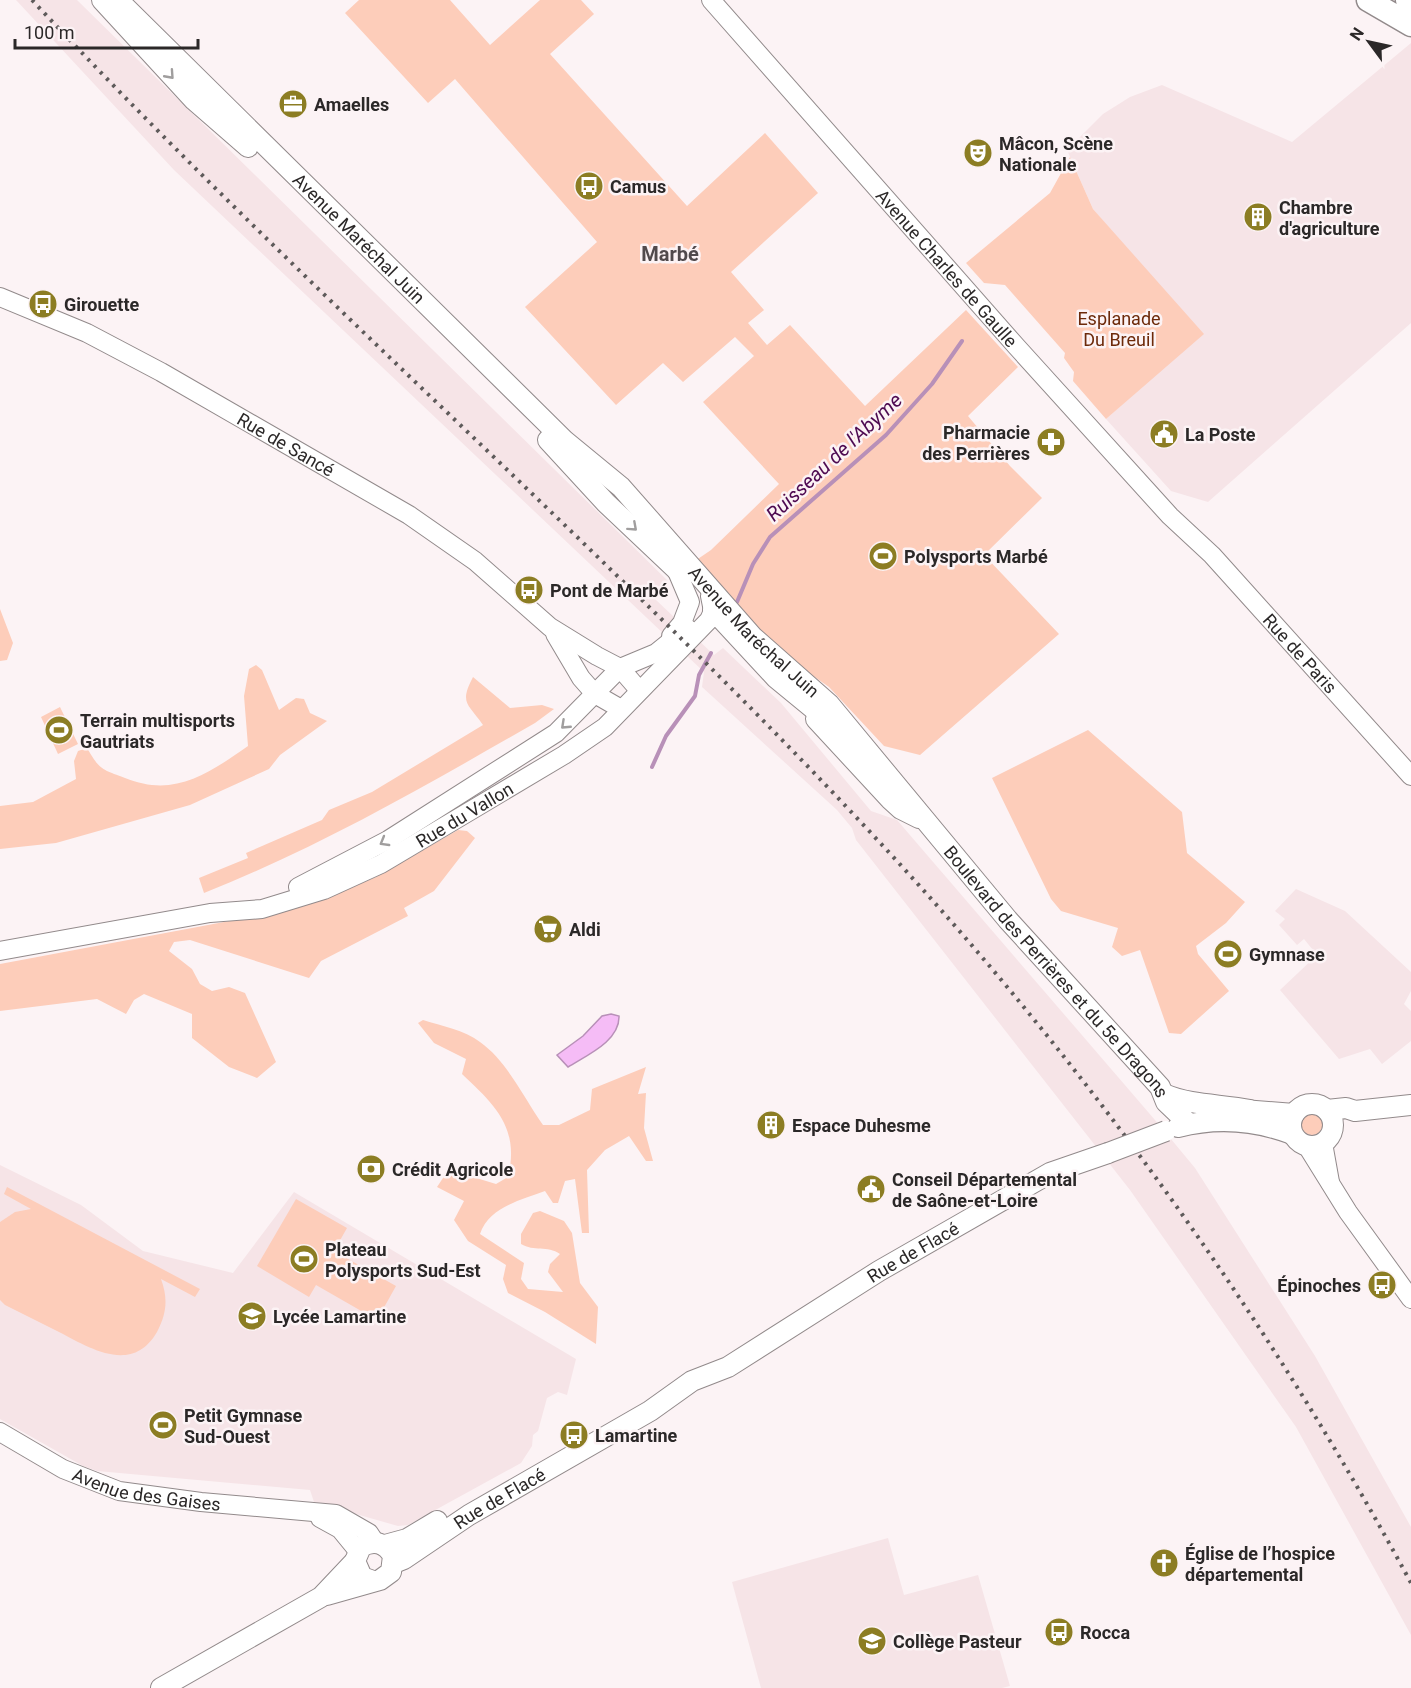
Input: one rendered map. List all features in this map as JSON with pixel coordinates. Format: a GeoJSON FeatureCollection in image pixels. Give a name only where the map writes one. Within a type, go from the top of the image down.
{"type":"FeatureCollection","features":[{"type":"Feature","properties":{"kind":"main road","name":"Avenue Maréchal Juin"},"geometry":{"type":"LineString","coordinates":[[102,0],[194,100],[332,225],[536,428],[606,503],[676,568],[713,610],[830,704],[904,792]]}},
{"type":"Feature","properties":{"kind":"main road","name":"Avenue Maréchal Juin"},"geometry":{"type":"LineString","coordinates":[[118,0],[565,441],[621,487],[709,588],[731,623],[802,701],[822,713],[890,790],[904,792]]}},
{"type":"Feature","properties":{"kind":"main road"},"geometry":{"type":"LineString","coordinates":[[1368,0],[1411,25]]}},
{"type":"Feature","properties":{"kind":"main road"},"geometry":{"type":"LineString","coordinates":[[1407,0],[1411,2]]}},
{"type":"Feature","properties":{"kind":"main road","name":"Avenue Maréchal Juin"},"geometry":{"type":"LineString","coordinates":[[536,428],[583,463],[604,474]]}},
{"type":"Feature","properties":{"kind":"main road"},"geometry":{"type":"LineString","coordinates":[[604,474],[606,503]]}},
{"type":"Feature","properties":{"kind":"main road","name":"Boulevard des Perrières et du 5e Dragons"},"geometry":{"type":"LineString","coordinates":[[802,701],[890,799],[901,809],[925,819]]}},
{"type":"Feature","properties":{"kind":"main road","name":"Boulevard des Perrières et du 5e Dragons"},"geometry":{"type":"LineString","coordinates":[[904,792],[1008,920],[1164,1094],[1177,1126]]}},
{"type":"Feature","properties":{"kind":"main road","name":"Rue de Flacé"},"geometry":{"type":"LineString","coordinates":[[1164,1094],[1197,1104],[1225,1105],[1294,1114],[1310,1104],[1327,1110],[1346,1108],[1355,1111],[1411,1105]]}},
{"type":"Feature","properties":{"kind":"main road","name":"Rue de Flacé"},"geometry":{"type":"LineString","coordinates":[[161,1688],[321,1597],[373,1552],[407,1539],[646,1404],[669,1397],[692,1382],[728,1367],[879,1271],[1050,1173],[1218,1112],[1250,1110]]}},
{"type":"Feature","properties":{"kind":"main road"},"geometry":{"type":"LineString","coordinates":[[1314,1138],[1332,1119],[1327,1110]]}},
{"type":"Feature","properties":{"kind":"main road"},"geometry":{"type":"LineString","coordinates":[[1314,1138],[1355,1111]]}},
{"type":"Feature","properties":{"kind":"main road"},"geometry":{"type":"LineString","coordinates":[[1294,1114],[1291,1120],[1314,1138]]}},
{"type":"Feature","properties":{"kind":"main road","name":"Rue de Flacé"},"geometry":{"type":"LineString","coordinates":[[1177,1126],[1246,1121],[1314,1138]]}},
{"type":"Feature","properties":{"kind":"main road"},"geometry":{"type":"LineString","coordinates":[[373,1552],[386,1577],[373,1581],[358,1572],[373,1552]]}},
{"type":"Feature","properties":{"kind":"main road","name":"Rue de Flacé"},"geometry":{"type":"LineString","coordinates":[[321,1597],[373,1581]]}},
{"type":"Feature","properties":{"kind":"street","name":"Avenue Charles de Gaulle"},"geometry":{"type":"LineString","coordinates":[[711,0],[1016,346],[1186,534]]}},
{"type":"Feature","properties":{"kind":"street","name":"Rue de Sancé"},"geometry":{"type":"LineString","coordinates":[[0,297],[87,333],[161,372],[409,515],[475,561],[550,627],[620,668],[639,690]]}},
{"type":"Feature","properties":{"kind":"street","name":"Rue de Paris"},"geometry":{"type":"LineString","coordinates":[[1186,534],[1212,555],[1411,776]]}},
{"type":"Feature","properties":{"kind":"street","name":"Rue du Vallon"},"geometry":{"type":"LineString","coordinates":[[665,654],[682,623],[690,602],[676,568]]}},
{"type":"Feature","properties":{"kind":"street"},"geometry":{"type":"LineString","coordinates":[[709,588],[713,610]]}},
{"type":"Feature","properties":{"kind":"street","name":"Rue du Vallon"},"geometry":{"type":"LineString","coordinates":[[0,951],[223,912],[262,909],[324,890],[381,864],[564,755],[605,727],[639,690],[678,637],[703,613],[713,610]]}},
{"type":"Feature","properties":{"kind":"street","name":"Rue du Vallon"},"geometry":{"type":"LineString","coordinates":[[223,912],[273,898],[312,881],[388,840],[556,733],[620,668],[665,654],[731,623]]}},
{"type":"Feature","properties":{"kind":"street","name":"Rue de Sancé"},"geometry":{"type":"LineString","coordinates":[[550,627],[581,678],[595,694],[621,709]]}},
{"type":"Feature","properties":{"kind":"street"},"geometry":{"type":"LineString","coordinates":[[1314,1138],[1330,1184],[1411,1299]]}},
{"type":"Feature","properties":{"kind":"street","name":"Avenue des Gaises"},"geometry":{"type":"LineString","coordinates":[[0,1432],[63,1469],[119,1491],[336,1514],[369,1533],[373,1552]]}},
{"type":"Feature","properties":{"kind":"shaded area"},"geometry":{"type":"Polygon","coordinates":[[[16,0],[77,0],[669,582],[655,599],[714,655],[723,648],[781,703],[871,811],[897,820],[1161,1127],[1195,1168],[1315,1356],[1411,1527],[1411,1635],[1296,1427],[1130,1190],[856,840],[852,828],[837,810],[702,687],[704,672],[174,170],[16,0]]]}},
{"type":"Feature","properties":{"kind":"shaded area"},"geometry":{"type":"Polygon","coordinates":[[[1411,43],[1411,323],[1208,502],[1171,491],[1106,419],[1200,335],[1093,209],[1067,150],[1103,114],[1130,97],[1162,85],[1292,142],[1411,43]]]}},
{"type":"Feature","properties":{"kind":"shaded area"},"geometry":{"type":"Polygon","coordinates":[[[1296,889],[1345,911],[1411,972],[1411,991],[1404,1004],[1411,1011],[1411,1041],[1382,1064],[1370,1049],[1339,1059],[1280,990],[1317,955],[1304,939],[1297,945],[1279,925],[1285,919],[1275,911],[1296,889]]]}},
{"type":"Feature","properties":{"kind":"shaded area"},"geometry":{"type":"Polygon","coordinates":[[[611,1014],[619,1016],[614,1033],[593,1052],[568,1067],[557,1055],[583,1036],[602,1016],[611,1014]]]}},
{"type":"Feature","properties":{"kind":"shaded area","name":"Lycée Lamartine"},"geometry":{"type":"Polygon","coordinates":[[[0,1165],[81,1205],[143,1251],[233,1273],[294,1192],[576,1359],[567,1395],[558,1392],[547,1398],[538,1431],[533,1435],[532,1446],[521,1463],[408,1525],[398,1526],[314,1502],[310,1490],[97,1471],[83,1466],[0,1419],[0,1165]]]}},
{"type":"Feature","properties":{"kind":"shaded area","name":"Collège Pasteur"},"geometry":{"type":"Polygon","coordinates":[[[888,1538],[904,1595],[978,1575],[1010,1686],[1002,1688],[761,1688],[732,1582],[888,1538]]]}},
{"type":"Feature","properties":{"kind":"green space"},"geometry":{"type":"Polygon","coordinates":[[[359,0],[450,0],[490,45],[540,0],[581,0],[594,14],[550,54],[687,206],[765,133],[818,193],[731,272],[764,310],[748,323],[767,345],[790,325],[865,406],[966,310],[1018,367],[968,416],[1010,466],[1042,498],[984,555],[1059,634],[920,755],[884,746],[829,687],[806,671],[745,620],[689,565],[711,550],[779,484],[703,402],[754,356],[735,337],[683,382],[663,363],[616,405],[525,307],[597,242],[455,79],[428,103],[345,13],[359,0]]]}},
{"type":"Feature","properties":{"kind":"green space","name":"Esplanade Du Breuil"},"geometry":{"type":"Polygon","coordinates":[[[1070,157],[1093,209],[1204,334],[1106,419],[1073,381],[1074,372],[1064,358],[1065,353],[1005,285],[984,283],[966,263],[1050,193],[1070,157]]]}},
{"type":"Feature","properties":{"kind":"green space"},"geometry":{"type":"Polygon","coordinates":[[[0,609],[13,643],[7,660],[0,661],[0,609]]]}},
{"type":"Feature","properties":{"kind":"green space"},"geometry":{"type":"Polygon","coordinates":[[[256,665],[262,670],[279,710],[296,698],[304,699],[310,713],[327,721],[280,755],[269,769],[190,805],[56,843],[0,849],[0,806],[33,802],[76,779],[74,761],[78,751],[87,748],[98,765],[111,773],[143,784],[159,785],[175,784],[204,774],[248,746],[244,696],[249,669],[256,665]]]}},
{"type":"Feature","properties":{"kind":"green space"},"geometry":{"type":"Polygon","coordinates":[[[473,677],[510,708],[542,705],[554,709],[535,723],[372,814],[289,856],[204,893],[199,878],[248,858],[246,853],[322,820],[329,810],[372,792],[483,725],[467,703],[467,693],[473,677]]]}},
{"type":"Feature","properties":{"kind":"green space","name":"Terrain multisports Gautriats"},"geometry":{"type":"Polygon","coordinates":[[[60,707],[78,744],[58,754],[41,717],[60,707]]]}},
{"type":"Feature","properties":{"kind":"green space"},"geometry":{"type":"Polygon","coordinates":[[[1088,730],[1182,812],[1187,853],[1245,902],[1226,923],[1196,946],[1198,954],[1229,991],[1181,1034],[1169,1033],[1140,950],[1122,956],[1112,947],[1118,928],[1061,911],[1051,899],[992,778],[1088,730]]]}},
{"type":"Feature","properties":{"kind":"green space"},"geometry":{"type":"Polygon","coordinates":[[[458,830],[467,831],[475,838],[434,891],[404,908],[408,916],[321,961],[309,978],[190,940],[174,942],[169,951],[192,969],[200,984],[212,991],[229,987],[245,993],[276,1062],[257,1078],[229,1067],[192,1038],[192,1014],[144,994],[134,1000],[126,1014],[97,999],[0,1011],[0,964],[272,913],[322,900],[376,877],[458,830]]]}},
{"type":"Feature","properties":{"kind":"green space"},"geometry":{"type":"Polygon","coordinates":[[[423,1020],[467,1034],[490,1050],[507,1069],[543,1125],[559,1125],[590,1110],[592,1089],[646,1067],[638,1094],[646,1093],[644,1128],[653,1161],[646,1161],[629,1136],[605,1150],[587,1170],[589,1233],[582,1233],[575,1179],[565,1181],[558,1203],[553,1203],[545,1191],[516,1201],[491,1217],[480,1234],[524,1263],[521,1279],[528,1289],[563,1292],[548,1272],[550,1264],[560,1254],[521,1244],[521,1234],[533,1213],[540,1211],[564,1221],[572,1233],[580,1283],[598,1307],[596,1344],[545,1312],[508,1293],[503,1279],[506,1265],[468,1241],[454,1220],[464,1201],[437,1187],[445,1175],[473,1177],[496,1184],[508,1177],[511,1145],[502,1119],[494,1107],[462,1074],[466,1059],[434,1043],[418,1023],[423,1020]]]}},
{"type":"Feature","properties":{"kind":"green space"},"geometry":{"type":"Polygon","coordinates":[[[1312,1113],[1320,1116],[1323,1124],[1320,1132],[1312,1135],[1304,1132],[1301,1124],[1304,1116],[1312,1113]]]}},
{"type":"Feature","properties":{"kind":"green space"},"geometry":{"type":"Polygon","coordinates":[[[7,1187],[200,1289],[195,1297],[161,1279],[165,1293],[165,1306],[157,1332],[147,1345],[136,1352],[123,1355],[110,1354],[84,1345],[5,1305],[0,1300],[0,1222],[15,1212],[31,1209],[4,1194],[7,1187]]]}},
{"type":"Feature","properties":{"kind":"green space","name":"Plateau Polysports Sud-Est"},"geometry":{"type":"Polygon","coordinates":[[[296,1199],[347,1228],[334,1251],[396,1286],[377,1320],[316,1285],[309,1297],[257,1266],[296,1199]]]}},
{"type":"Feature","properties":{"kind":"waterway","name":"Ruisseau de l'Abyme"},"geometry":{"type":"LineString","coordinates":[[737,602],[753,564],[770,537],[886,435],[932,384],[962,341]]}},
{"type":"Feature","properties":{"kind":"waterway","name":"Ruisseau de l'Abyme"},"geometry":{"type":"LineString","coordinates":[[652,767],[666,736],[695,696],[699,675],[711,653]]}},
{"type":"Feature","properties":{"kind":"railway"},"geometry":{"type":"LineString","coordinates":[[32,0],[245,218],[684,641],[791,749],[896,860],[970,943],[1110,1116],[1239,1297],[1357,1486],[1411,1583]]}},
{"type":"Feature","properties":{"kind":"place","name":"Amaelles"},"geometry":{"type":"Point","coordinates":[293,104]}},
{"type":"Feature","properties":{"kind":"place","name":"Mâcon, Scène Nationale"},"geometry":{"type":"Point","coordinates":[978,153]}},
{"type":"Feature","properties":{"kind":"place","name":"Camus"},"geometry":{"type":"Point","coordinates":[589,186]}},
{"type":"Feature","properties":{"kind":"place","name":"Chambre d'agriculture"},"geometry":{"type":"Point","coordinates":[1258,217]}},
{"type":"Feature","properties":{"kind":"place","name":"Girouette"},"geometry":{"type":"Point","coordinates":[43,304]}},
{"type":"Feature","properties":{"kind":"place","name":"La Poste"},"geometry":{"type":"Point","coordinates":[1164,434]}},
{"type":"Feature","properties":{"kind":"place","name":"Pharmacie des Perrières"},"geometry":{"type":"Point","coordinates":[1051,442]}},
{"type":"Feature","properties":{"kind":"place","name":"Polysports Marbé"},"geometry":{"type":"Point","coordinates":[883,556]}},
{"type":"Feature","properties":{"kind":"place","name":"Pont de Marbé"},"geometry":{"type":"Point","coordinates":[529,590]}},
{"type":"Feature","properties":{"kind":"place","name":"Terrain multisports Gautriats"},"geometry":{"type":"Point","coordinates":[59,730]}},
{"type":"Feature","properties":{"kind":"place","name":"Aldi"},"geometry":{"type":"Point","coordinates":[548,929]}},
{"type":"Feature","properties":{"kind":"place","name":"Gymnase"},"geometry":{"type":"Point","coordinates":[1228,954]}},
{"type":"Feature","properties":{"kind":"place","name":"Espace Duhesme"},"geometry":{"type":"Point","coordinates":[771,1125]}},
{"type":"Feature","properties":{"kind":"place","name":"Crédit Agricole"},"geometry":{"type":"Point","coordinates":[371,1169]}},
{"type":"Feature","properties":{"kind":"place","name":"Conseil Départemental de Saône-et-Loire"},"geometry":{"type":"Point","coordinates":[871,1189]}},
{"type":"Feature","properties":{"kind":"place","name":"Plateau Polysports Sud-Est"},"geometry":{"type":"Point","coordinates":[304,1259]}},
{"type":"Feature","properties":{"kind":"place","name":"Épinoches"},"geometry":{"type":"Point","coordinates":[1382,1285]}},
{"type":"Feature","properties":{"kind":"place","name":"Lycée Lamartine"},"geometry":{"type":"Point","coordinates":[252,1316]}},
{"type":"Feature","properties":{"kind":"place","name":"Petit Gymnase Sud-Ouest"},"geometry":{"type":"Point","coordinates":[163,1425]}},
{"type":"Feature","properties":{"kind":"place","name":"Lamartine"},"geometry":{"type":"Point","coordinates":[574,1435]}},
{"type":"Feature","properties":{"kind":"place","name":"Église de l’hospice départemental"},"geometry":{"type":"Point","coordinates":[1164,1563]}},
{"type":"Feature","properties":{"kind":"place","name":"Rocca"},"geometry":{"type":"Point","coordinates":[1059,1632]}},
{"type":"Feature","properties":{"kind":"place","name":"Collège Pasteur"},"geometry":{"type":"Point","coordinates":[872,1641]}},
{"type":"Feature","properties":{"kind":"district","name":"Marbé"},"geometry":{"type":"Point","coordinates":[670,254]}}]}
